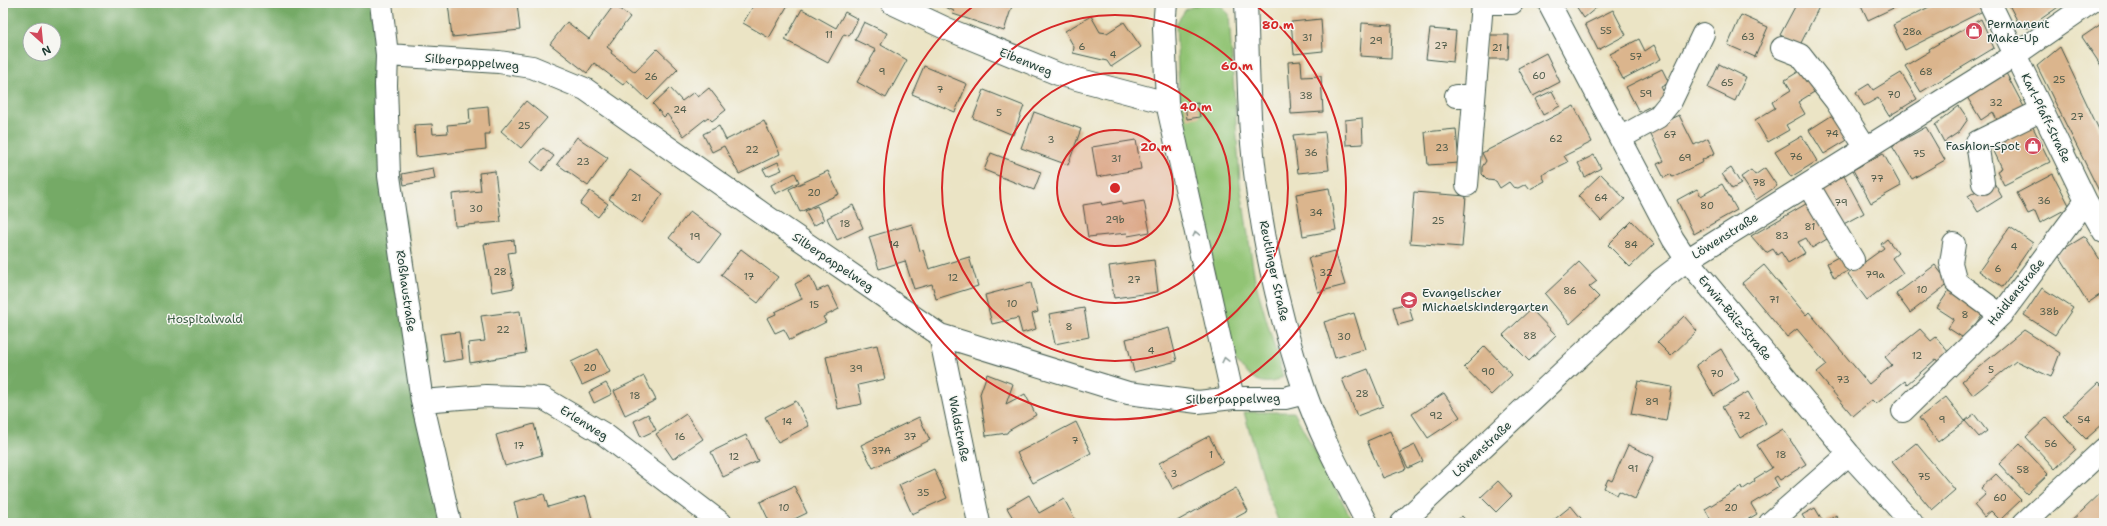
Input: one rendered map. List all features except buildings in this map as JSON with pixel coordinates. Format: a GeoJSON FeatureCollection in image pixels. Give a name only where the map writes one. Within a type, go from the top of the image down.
{"type":"FeatureCollection","features":[{"type":"Feature","properties":{"kind":"street","name":"Roßhaustraße"},"geometry":{"type":"LineString","coordinates":[[382,3],[387,55],[386,85],[389,176],[422,401],[450,523]]}},
{"type":"Feature","properties":{"kind":"street","name":"Eibenweg"},"geometry":{"type":"LineString","coordinates":[[892,3],[944,28],[1058,74],[1167,103]]}},
{"type":"Feature","properties":{"kind":"street"},"geometry":{"type":"LineString","coordinates":[[1166,3],[1164,28],[1167,103],[1233,398]]}},
{"type":"Feature","properties":{"kind":"street","name":"Reutlinger Straße"},"geometry":{"type":"LineString","coordinates":[[1246,3],[1251,132],[1255,170],[1271,267],[1286,328],[1305,393],[1332,455],[1367,523]]}},
{"type":"Feature","properties":{"kind":"street"},"geometry":{"type":"LineString","coordinates":[[1466,185],[1465,96],[1482,3]]}},
{"type":"Feature","properties":{"kind":"street"},"geometry":{"type":"LineString","coordinates":[[1492,3],[1512,3]]}},
{"type":"Feature","properties":{"kind":"street","name":"Erwin-Bälz-Straße"},"geometry":{"type":"LineString","coordinates":[[1549,3],[1673,239],[1687,260],[1849,454],[1912,523]]}},
{"type":"Feature","properties":{"kind":"street","name":"Karl-Pfaff-Straße"},"geometry":{"type":"LineString","coordinates":[[1990,3],[2086,201],[2104,232]]}},
{"type":"Feature","properties":{"kind":"street","name":"Löwenstraße"},"geometry":{"type":"LineString","coordinates":[[1402,523],[1662,279],[1687,260],[2015,55],[2090,3]]}},
{"type":"Feature","properties":{"kind":"street"},"geometry":{"type":"LineString","coordinates":[[1620,138],[1658,117],[1671,101],[1703,34]]}},
{"type":"Feature","properties":{"kind":"street"},"geometry":{"type":"LineString","coordinates":[[1782,48],[1800,55],[1836,101],[1866,148]]}},
{"type":"Feature","properties":{"kind":"street","name":"Silberpappelweg"},"geometry":{"type":"LineString","coordinates":[[387,55],[499,62],[532,68],[585,89],[763,214],[940,335],[1128,393],[1198,402],[1233,398],[1285,398],[1305,393]]}},
{"type":"Feature","properties":{"kind":"street"},"geometry":{"type":"LineString","coordinates":[[1983,182],[1977,142],[2042,110]]}},
{"type":"Feature","properties":{"kind":"street"},"geometry":{"type":"LineString","coordinates":[[1808,185],[1853,260]]}},
{"type":"Feature","properties":{"kind":"street","name":"Haidlenstraße"},"geometry":{"type":"LineString","coordinates":[[1903,410],[2000,315],[2086,201]]}},
{"type":"Feature","properties":{"kind":"street"},"geometry":{"type":"LineString","coordinates":[[1954,244],[1951,263],[1956,282],[2000,315]]}},
{"type":"Feature","properties":{"kind":"street","name":"Waldstraße"},"geometry":{"type":"LineString","coordinates":[[940,335],[978,523]]}},
{"type":"Feature","properties":{"kind":"street","name":"Erlenweg"},"geometry":{"type":"LineString","coordinates":[[422,401],[486,396],[543,398],[604,434],[721,523]]}},
{"type":"Feature","properties":{"kind":"street"},"geometry":{"type":"LineString","coordinates":[[2024,523],[2104,449]]}},
{"type":"Feature","properties":{"kind":"street"},"geometry":{"type":"LineString","coordinates":[[1770,523],[1849,454]]}},
{"type":"Feature","properties":{"kind":"green space","name":"Hospitalwald"},"geometry":{"type":"Polygon","coordinates":[[[3,3],[382,3],[386,85],[450,523],[3,523],[3,3]]]}},
{"type":"Feature","properties":{"kind":"green space"},"geometry":{"type":"Polygon","coordinates":[[[1202,3],[1219,4],[1229,14],[1240,183],[1255,280],[1283,377],[1272,382],[1259,381],[1248,375],[1232,356],[1180,117],[1176,24],[1186,9],[1202,3]]]}},
{"type":"Feature","properties":{"kind":"green space"},"geometry":{"type":"Polygon","coordinates":[[[1244,412],[1294,412],[1354,523],[1279,523],[1266,489],[1244,412]]]}},
{"type":"Feature","properties":{"kind":"place","name":"Permanent Make-Up"},"geometry":{"type":"Point","coordinates":[1974,31]}},
{"type":"Feature","properties":{"kind":"place","name":"Fashion-Spot"},"geometry":{"type":"Point","coordinates":[2033,146]}},
{"type":"Feature","properties":{"kind":"place","name":"Evangelischer Michaelskindergarten"},"geometry":{"type":"Point","coordinates":[1409,300]}}]}
